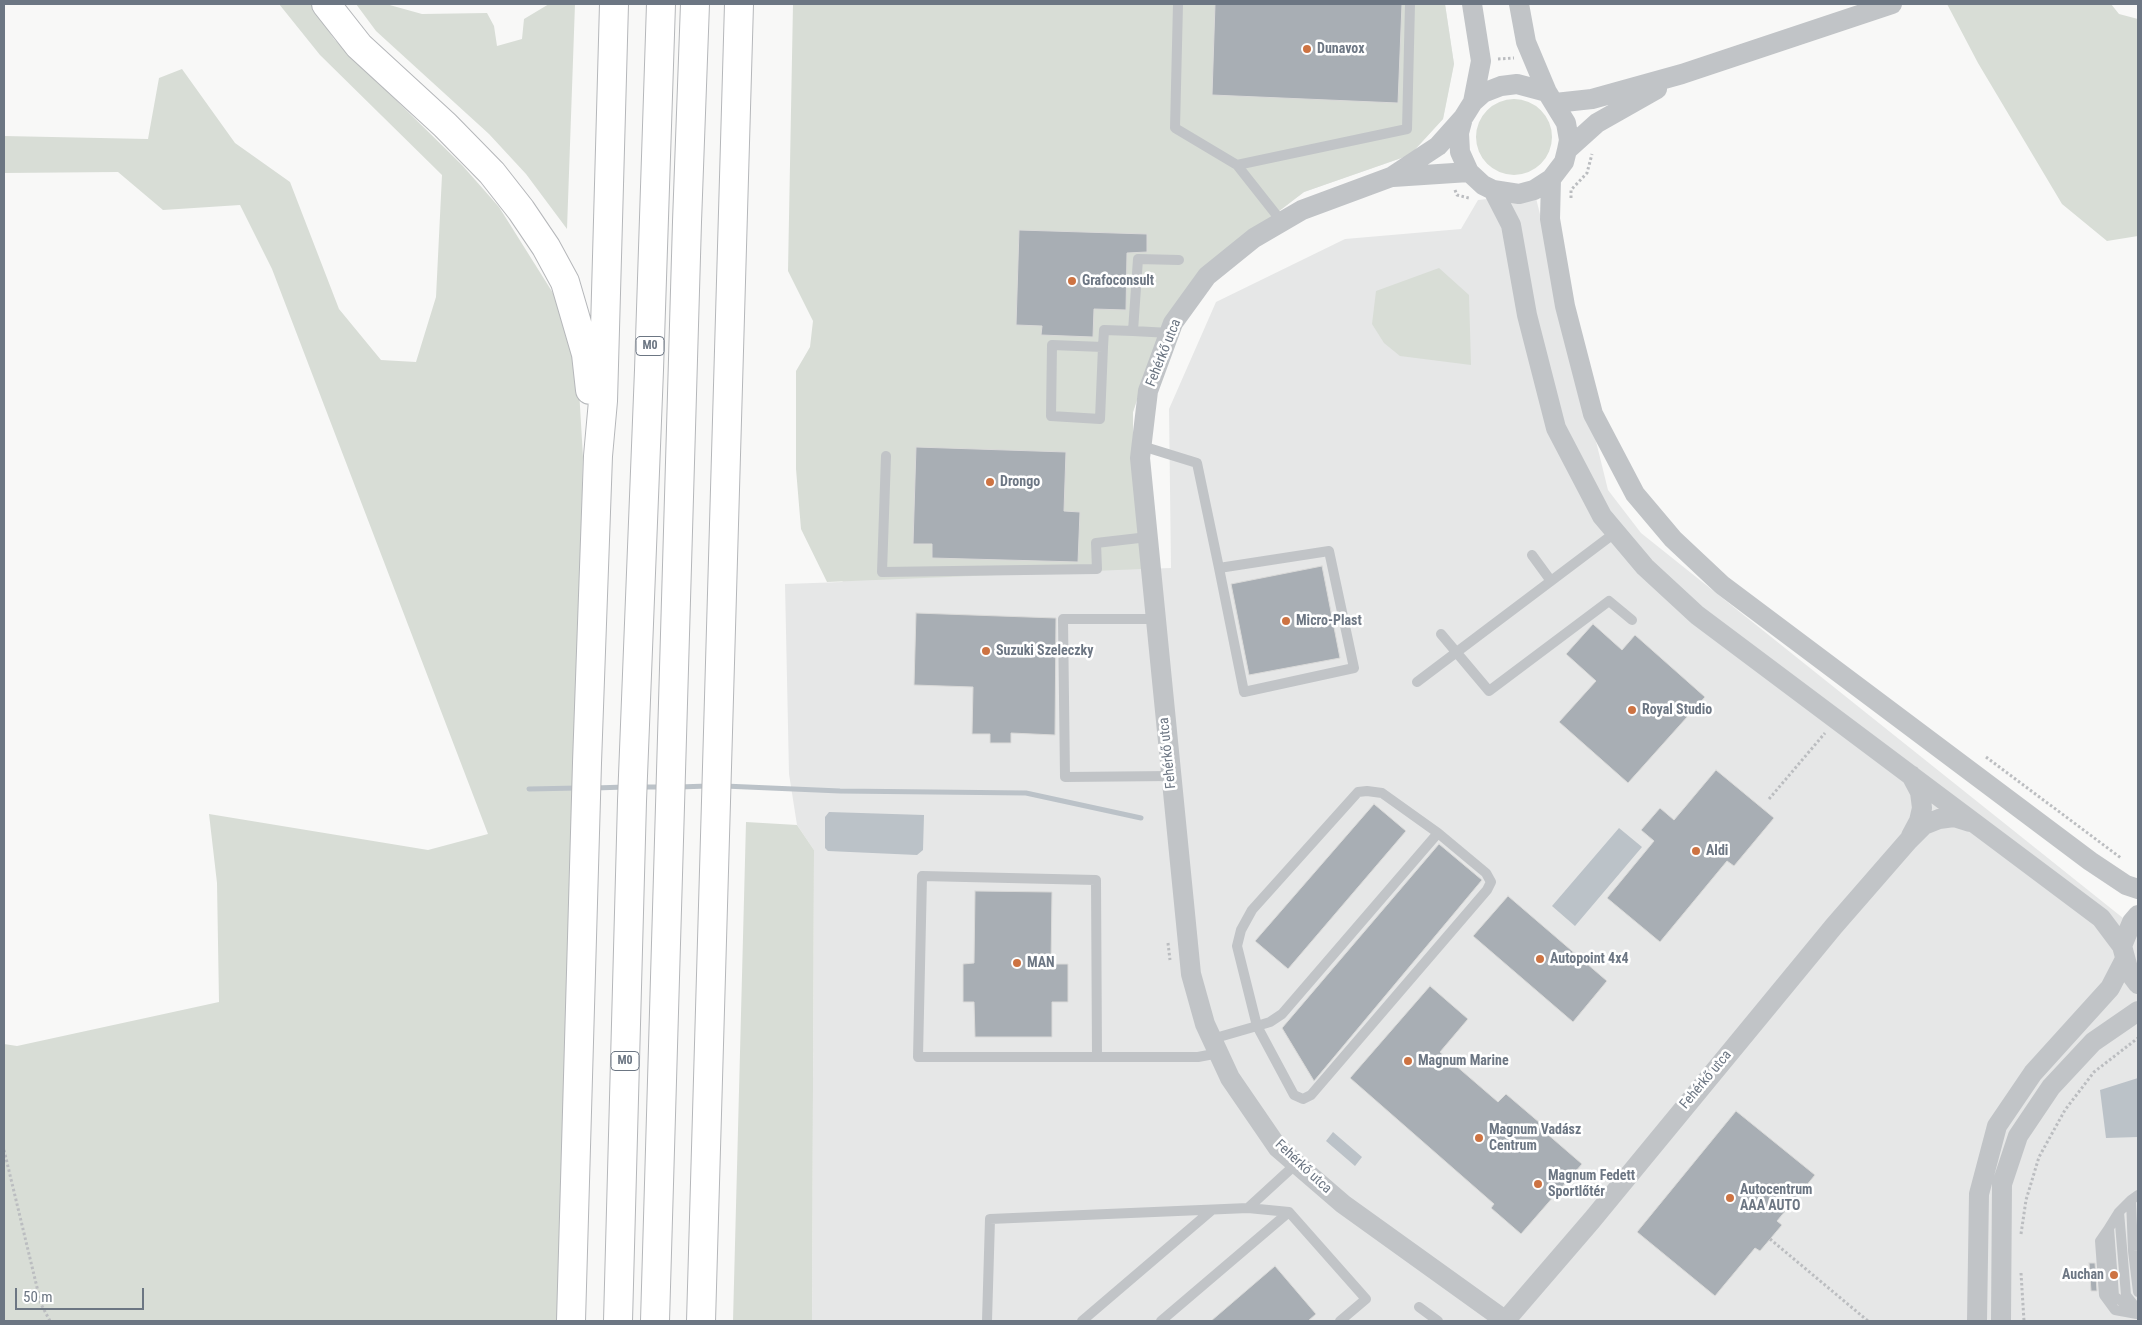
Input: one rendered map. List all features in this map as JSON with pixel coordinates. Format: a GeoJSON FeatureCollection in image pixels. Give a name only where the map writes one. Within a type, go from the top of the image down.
{"type":"FeatureCollection","features":[{"type":"Feature","properties":{"kind":"highway"},"geometry":{"type":"LineString","coordinates":[[326,4],[359,46],[445,125],[492,173],[521,210],[546,247],[565,282],[586,354],[598,456]]}},
{"type":"Feature","properties":{"kind":"highway"},"geometry":{"type":"LineString","coordinates":[[571,1321],[587,763],[598,456],[603,401],[614,4]]}},
{"type":"Feature","properties":{"kind":"highway","name":"M0"},"geometry":{"type":"LineString","coordinates":[[618,1321],[632,801],[661,4]]}},
{"type":"Feature","properties":{"kind":"highway","name":"M0"},"geometry":{"type":"LineString","coordinates":[[655,1321],[695,4]]}},
{"type":"Feature","properties":{"kind":"highway"},"geometry":{"type":"LineString","coordinates":[[701,1321],[739,4]]}},
{"type":"Feature","properties":{"kind":"street"},"geometry":{"type":"LineString","coordinates":[[1472,4],[1481,61],[1468,110],[1459,133],[1460,152],[1469,172],[1483,185],[1493,190],[1518,194],[1534,190],[1551,179],[1564,162],[1568,140],[1566,123],[1551,98],[1526,42],[1519,4]]}},
{"type":"Feature","properties":{"kind":"street"},"geometry":{"type":"LineString","coordinates":[[1391,177],[1438,146],[1483,93],[1501,86],[1517,84],[1551,98],[1592,99],[1682,74],[1892,4]]}},
{"type":"Feature","properties":{"kind":"street"},"geometry":{"type":"LineString","coordinates":[[1567,150],[1597,123],[1682,74]]}},
{"type":"Feature","properties":{"kind":"street"},"geometry":{"type":"LineString","coordinates":[[1391,177],[1469,172]]}},
{"type":"Feature","properties":{"kind":"street","name":"Fehérkő utca"},"geometry":{"type":"LineString","coordinates":[[1391,177],[1302,210],[1254,238],[1207,276],[1174,323],[1148,391],[1140,458],[1191,974],[1205,1024],[1230,1078],[1278,1148],[1343,1204],[1505,1321],[1592,1220],[1834,926],[1908,841]]}},
{"type":"Feature","properties":{"kind":"street"},"geometry":{"type":"LineString","coordinates":[[1551,179],[1550,219],[1565,306],[1593,414],[1635,494],[1674,540],[1722,585],[2090,861],[2126,884],[2138,889]]}},
{"type":"Feature","properties":{"kind":"street"},"geometry":{"type":"LineString","coordinates":[[1493,190],[1511,226],[1527,315],[1556,428],[1602,516],[1645,567],[1697,615],[2101,918],[2123,952],[2130,972],[2138,984]]}},
{"type":"Feature","properties":{"kind":"street"},"geometry":{"type":"LineString","coordinates":[[1908,841],[1920,821],[1922,808],[1920,792],[1911,775]]}},
{"type":"Feature","properties":{"kind":"street"},"geometry":{"type":"LineString","coordinates":[[1908,841],[1924,825],[1939,819],[1954,817],[1975,823]]}},
{"type":"Feature","properties":{"kind":"street"},"geometry":{"type":"LineString","coordinates":[[1977,1321],[1979,1194],[1998,1126],[2033,1073],[2110,988],[2132,922],[2138,915]]}},
{"type":"Feature","properties":{"kind":"street"},"geometry":{"type":"LineString","coordinates":[[2002,1321],[2002,1184],[2018,1136],[2051,1087],[2093,1042],[2138,1010]]}},
{"type":"Feature","properties":{"kind":"lane"},"geometry":{"type":"LineString","coordinates":[[1178,4],[1175,128],[1237,165],[1282,222]]}},
{"type":"Feature","properties":{"kind":"lane"},"geometry":{"type":"LineString","coordinates":[[1237,165],[1407,129],[1410,4]]}},
{"type":"Feature","properties":{"kind":"lane"},"geometry":{"type":"LineString","coordinates":[[1133,331],[1138,259],[1179,260]]}},
{"type":"Feature","properties":{"kind":"lane"},"geometry":{"type":"LineString","coordinates":[[1103,347],[1052,345],[1051,416],[1100,419],[1104,330],[1170,334]]}},
{"type":"Feature","properties":{"kind":"lane"},"geometry":{"type":"LineString","coordinates":[[1142,446],[1197,463],[1244,692],[1354,668],[1329,551],[1219,568]]}},
{"type":"Feature","properties":{"kind":"lane"},"geometry":{"type":"LineString","coordinates":[[886,456],[882,572],[1097,569],[1096,543],[1148,537]]}},
{"type":"Feature","properties":{"kind":"lane"},"geometry":{"type":"LineString","coordinates":[[1417,682],[1616,532]]}},
{"type":"Feature","properties":{"kind":"lane"},"geometry":{"type":"LineString","coordinates":[[1532,555],[1551,582]]}},
{"type":"Feature","properties":{"kind":"lane"},"geometry":{"type":"LineString","coordinates":[[1441,634],[1489,691],[1609,600],[1632,620]]}},
{"type":"Feature","properties":{"kind":"lane"},"geometry":{"type":"LineString","coordinates":[[1155,619],[1063,619],[1065,777],[1171,776]]}},
{"type":"Feature","properties":{"kind":"lane"},"geometry":{"type":"LineString","coordinates":[[1367,791],[1382,794],[1438,833],[1486,873],[1491,882],[1487,890],[1311,1095],[1304,1099],[1294,1095],[1257,1026],[1237,946],[1241,930],[1252,910],[1358,792],[1367,791]]}},
{"type":"Feature","properties":{"kind":"lane"},"geometry":{"type":"LineString","coordinates":[[1097,1057],[1096,880],[922,876],[918,1057],[1097,1057],[1198,1057],[1257,1026],[1270,1022],[1282,1014],[1438,833]]}},
{"type":"Feature","properties":{"kind":"lane"},"geometry":{"type":"LineString","coordinates":[[1248,1208],[1296,1164]]}},
{"type":"Feature","properties":{"kind":"lane"},"geometry":{"type":"LineString","coordinates":[[2135,1198],[2118,1212],[2109,1228],[2114,1296],[2138,1312]]}},
{"type":"Feature","properties":{"kind":"lane"},"geometry":{"type":"LineString","coordinates":[[2135,1198],[2133,1251],[2138,1292]]}},
{"type":"Feature","properties":{"kind":"lane"},"geometry":{"type":"LineString","coordinates":[[986,1321],[990,1219],[1248,1208],[1289,1212],[1366,1298],[1340,1321]]}},
{"type":"Feature","properties":{"kind":"lane"},"geometry":{"type":"LineString","coordinates":[[1082,1321],[1212,1210]]}},
{"type":"Feature","properties":{"kind":"lane"},"geometry":{"type":"LineString","coordinates":[[1161,1321],[1289,1212]]}},
{"type":"Feature","properties":{"kind":"lane"},"geometry":{"type":"LineString","coordinates":[[2118,1212],[2126,1295],[2138,1312]]}},
{"type":"Feature","properties":{"kind":"lane"},"geometry":{"type":"LineString","coordinates":[[1419,1307],[1438,1321]]}},
{"type":"Feature","properties":{"kind":"path"},"geometry":{"type":"LineString","coordinates":[[1481,61],[1532,57]]}},
{"type":"Feature","properties":{"kind":"path"},"geometry":{"type":"LineString","coordinates":[[1769,799],[1825,733]]}},
{"type":"Feature","properties":{"kind":"path"},"geometry":{"type":"LineString","coordinates":[[2021,1238],[2026,1200],[2039,1157],[2065,1110],[2094,1072],[2138,1038]]}},
{"type":"Feature","properties":{"kind":"path"},"geometry":{"type":"LineString","coordinates":[[4,1150],[41,1304],[50,1321]]}},
{"type":"Feature","properties":{"kind":"path"},"geometry":{"type":"LineString","coordinates":[[1770,1240],[1868,1321]]}},
{"type":"Feature","properties":{"kind":"path"},"geometry":{"type":"LineString","coordinates":[[2021,1266],[2024,1321]]}},
{"type":"Feature","properties":{"kind":"shaded area"},"geometry":{"type":"Polygon","coordinates":[[[279,4],[311,4],[334,39],[462,165],[499,207],[568,317],[577,356],[583,457],[560,1321],[4,1321],[4,1044],[17,1046],[219,1002],[217,883],[209,814],[428,850],[488,834],[272,269],[240,205],[163,210],[118,172],[4,173],[4,136],[148,139],[159,78],[182,69],[235,143],[290,182],[339,309],[381,360],[416,362],[436,297],[442,175],[320,55],[279,4]]]}},
{"type":"Feature","properties":{"kind":"shaded area"},"geometry":{"type":"Polygon","coordinates":[[[356,4],[386,4],[422,14],[487,13],[494,26],[497,46],[522,39],[524,19],[549,4],[575,4],[567,229],[526,174],[489,134],[376,31],[356,4]]]}},
{"type":"Feature","properties":{"kind":"shaded area"},"geometry":{"type":"Polygon","coordinates":[[[793,4],[1445,4],[1454,64],[1443,119],[1410,155],[1304,192],[1206,267],[1154,348],[1133,412],[1133,482],[1142,569],[827,582],[801,529],[796,469],[796,371],[810,347],[813,321],[788,271],[793,4]]]}},
{"type":"Feature","properties":{"kind":"shaded area"},"geometry":{"type":"Polygon","coordinates":[[[1445,4],[1454,64],[1443,119],[1410,155],[1304,192],[1206,267],[1154,348],[1133,412],[1133,482],[1142,569],[1171,568],[1169,409],[1216,302],[1345,239],[1461,229],[1478,200],[1535,194],[1608,490],[1641,533],[2138,930],[2138,1321],[812,1321],[814,850],[797,825],[789,774],[785,584],[842,582],[1445,4]]]}},
{"type":"Feature","properties":{"kind":"shaded area"},"geometry":{"type":"Polygon","coordinates":[[[1947,4],[2111,4],[2119,14],[2138,19],[2138,236],[2107,241],[2062,204],[1978,63],[1947,4]]]}},
{"type":"Feature","properties":{"kind":"shaded area"},"geometry":{"type":"Polygon","coordinates":[[[1514,99],[1529,102],[1541,110],[1549,122],[1552,137],[1549,152],[1541,164],[1529,172],[1514,175],[1499,172],[1487,164],[1479,152],[1476,137],[1479,122],[1487,110],[1499,102],[1514,99]]]}},
{"type":"Feature","properties":{"kind":"shaded area"},"geometry":{"type":"Polygon","coordinates":[[[1439,268],[1469,295],[1471,365],[1400,356],[1384,343],[1372,324],[1376,291],[1439,268]]]}},
{"type":"Feature","properties":{"kind":"shaded area"},"geometry":{"type":"Polygon","coordinates":[[[829,812],[924,815],[923,850],[917,855],[828,851],[825,848],[825,817],[829,812]]]}},
{"type":"Feature","properties":{"kind":"shaded area"},"geometry":{"type":"Polygon","coordinates":[[[746,822],[797,825],[814,850],[812,1321],[733,1321],[746,822]]]}},
{"type":"Feature","properties":{"kind":"shaded area"},"geometry":{"type":"Polygon","coordinates":[[[1619,828],[1642,847],[1575,926],[1552,906],[1619,828]]]}},
{"type":"Feature","properties":{"kind":"shaded area"},"geometry":{"type":"Polygon","coordinates":[[[2138,1078],[2138,1137],[2106,1138],[2100,1090],[2138,1078]]]}},
{"type":"Feature","properties":{"kind":"shaded area"},"geometry":{"type":"Polygon","coordinates":[[[1333,1132],[1362,1157],[1355,1166],[1326,1141],[1333,1132]]]}},
{"type":"Feature","properties":{"kind":"building","name":"Dunavox"},"geometry":{"type":"Polygon","coordinates":[[[1215,4],[1402,4],[1398,103],[1212,95],[1215,4]]]}},
{"type":"Feature","properties":{"kind":"building","name":"Grafoconsult"},"geometry":{"type":"Polygon","coordinates":[[[1019,230],[1147,234],[1147,252],[1127,253],[1126,310],[1094,309],[1093,337],[1041,335],[1042,326],[1016,325],[1019,230]]]}},
{"type":"Feature","properties":{"kind":"building","name":"Drongo"},"geometry":{"type":"Polygon","coordinates":[[[916,447],[1066,452],[1064,511],[1080,512],[1078,562],[932,558],[932,544],[913,544],[916,447]]]}},
{"type":"Feature","properties":{"kind":"building","name":"Micro-Plast"},"geometry":{"type":"Polygon","coordinates":[[[1322,566],[1340,658],[1249,675],[1231,584],[1322,566]]]}},
{"type":"Feature","properties":{"kind":"building","name":"Suzuki Szeleczky"},"geometry":{"type":"Polygon","coordinates":[[[916,613],[1056,618],[1055,735],[1011,733],[1011,743],[990,743],[990,734],[972,734],[973,687],[914,685],[916,613]]]}},
{"type":"Feature","properties":{"kind":"building","name":"Royal Studio"},"geometry":{"type":"Polygon","coordinates":[[[1593,624],[1622,650],[1635,635],[1705,697],[1628,783],[1559,722],[1596,681],[1566,654],[1593,624]]]}},
{"type":"Feature","properties":{"kind":"building","name":"Aldi"},"geometry":{"type":"Polygon","coordinates":[[[1716,770],[1774,818],[1734,866],[1727,861],[1660,942],[1607,898],[1654,841],[1641,830],[1660,808],[1674,820],[1716,770]]]}},
{"type":"Feature","properties":{"kind":"building"},"geometry":{"type":"Polygon","coordinates":[[[1374,804],[1406,831],[1288,969],[1255,941],[1374,804]]]}},
{"type":"Feature","properties":{"kind":"building"},"geometry":{"type":"Polygon","coordinates":[[[1439,844],[1482,880],[1314,1081],[1282,1028],[1439,844]]]}},
{"type":"Feature","properties":{"kind":"building"},"geometry":{"type":"Polygon","coordinates":[[[975,891],[1052,892],[1051,964],[1068,964],[1068,1002],[1052,1002],[1052,1037],[975,1037],[974,1002],[963,1002],[963,964],[974,963],[975,891]]]}},
{"type":"Feature","properties":{"kind":"building","name":"Autopoint 4x4"},"geometry":{"type":"Polygon","coordinates":[[[1508,896],[1607,981],[1573,1022],[1473,936],[1508,896]]]}},
{"type":"Feature","properties":{"kind":"building"},"geometry":{"type":"Polygon","coordinates":[[[1430,986],[1468,1019],[1440,1052],[1498,1102],[1506,1094],[1540,1123],[1538,1126],[1582,1164],[1521,1234],[1491,1208],[1494,1204],[1350,1078],[1430,986]]]}},
{"type":"Feature","properties":{"kind":"building","name":"Autocentrum AAA AUTO"},"geometry":{"type":"Polygon","coordinates":[[[1736,1111],[1815,1175],[1777,1221],[1782,1225],[1760,1251],[1755,1248],[1715,1296],[1637,1232],[1736,1111]]]}},
{"type":"Feature","properties":{"kind":"building"},"geometry":{"type":"Polygon","coordinates":[[[2089,1263],[2095,1263],[2097,1291],[2091,1291],[2089,1263]]]}},
{"type":"Feature","properties":{"kind":"building"},"geometry":{"type":"Polygon","coordinates":[[[1275,1266],[1316,1314],[1308,1321],[1211,1321],[1275,1266]]]}},
{"type":"Feature","properties":{"kind":"waterway"},"geometry":{"type":"LineString","coordinates":[[679,787],[708,786]]}},
{"type":"Feature","properties":{"kind":"waterway"},"geometry":{"type":"LineString","coordinates":[[724,786],[840,791],[1026,793],[1141,818]]}},
{"type":"Feature","properties":{"kind":"waterway"},"geometry":{"type":"LineString","coordinates":[[594,788],[626,787]]}},
{"type":"Feature","properties":{"kind":"waterway"},"geometry":{"type":"LineString","coordinates":[[642,787],[663,787]]}},
{"type":"Feature","properties":{"kind":"waterway"},"geometry":{"type":"LineString","coordinates":[[529,789],[578,788]]}},
{"type":"Feature","properties":{"kind":"place","name":"Dunavox"},"geometry":{"type":"Point","coordinates":[1307,49]}},
{"type":"Feature","properties":{"kind":"place","name":"Grafoconsult"},"geometry":{"type":"Point","coordinates":[1072,281]}},
{"type":"Feature","properties":{"kind":"place","name":"Drongo"},"geometry":{"type":"Point","coordinates":[990,482]}},
{"type":"Feature","properties":{"kind":"place","name":"Micro-Plast"},"geometry":{"type":"Point","coordinates":[1286,621]}},
{"type":"Feature","properties":{"kind":"place","name":"Suzuki Szeleczky"},"geometry":{"type":"Point","coordinates":[986,651]}},
{"type":"Feature","properties":{"kind":"place","name":"Royal Studio"},"geometry":{"type":"Point","coordinates":[1632,710]}},
{"type":"Feature","properties":{"kind":"place","name":"Aldi"},"geometry":{"type":"Point","coordinates":[1696,851]}},
{"type":"Feature","properties":{"kind":"place","name":"Autopoint 4x4"},"geometry":{"type":"Point","coordinates":[1540,959]}},
{"type":"Feature","properties":{"kind":"place","name":"MAN"},"geometry":{"type":"Point","coordinates":[1017,963]}},
{"type":"Feature","properties":{"kind":"place","name":"Magnum Marine"},"geometry":{"type":"Point","coordinates":[1408,1061]}},
{"type":"Feature","properties":{"kind":"place","name":"Magnum Vadász Centrum"},"geometry":{"type":"Point","coordinates":[1479,1138]}},
{"type":"Feature","properties":{"kind":"place","name":"Magnum Fedett Sportlőtér"},"geometry":{"type":"Point","coordinates":[1538,1184]}},
{"type":"Feature","properties":{"kind":"place","name":"Autocentrum AAA AUTO"},"geometry":{"type":"Point","coordinates":[1730,1198]}},
{"type":"Feature","properties":{"kind":"place","name":"Auchan"},"geometry":{"type":"Point","coordinates":[2114,1275]}}]}
